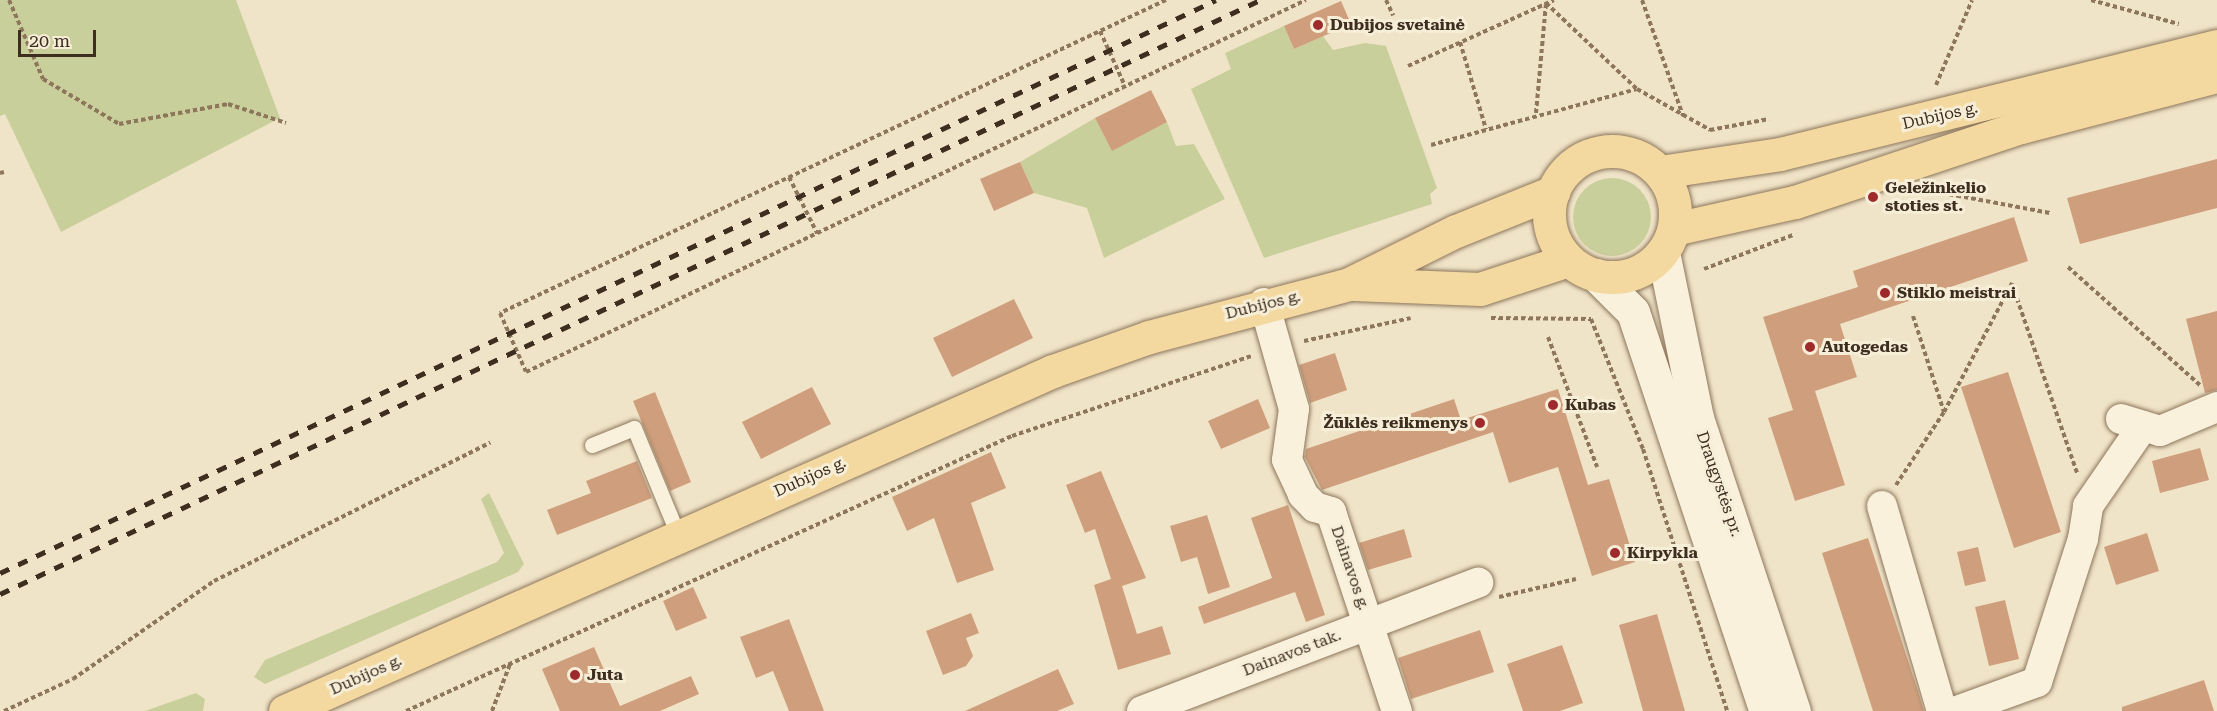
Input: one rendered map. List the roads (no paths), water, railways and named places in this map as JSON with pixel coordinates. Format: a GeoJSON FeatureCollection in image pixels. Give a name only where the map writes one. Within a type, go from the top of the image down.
{"type":"FeatureCollection","features":[{"type":"Feature","properties":{"kind":"main road","name":"Dubijos g."},"geometry":{"type":"LineString","coordinates":[[1660,172],[1780,154],[1920,122],[2217,46]]}},
{"type":"Feature","properties":{"kind":"main road","name":"Dubijos g."},"geometry":{"type":"LineString","coordinates":[[1669,240],[1796,202],[2021,127],[2217,76]]}},
{"type":"Feature","properties":{"kind":"main road"},"geometry":{"type":"LineString","coordinates":[[1608,151],[1636,155],[1660,172],[1674,199],[1669,240],[1633,274],[1582,268],[1549,221],[1553,192],[1569,168],[1608,151]]}},
{"type":"Feature","properties":{"kind":"main road","name":"Dubijos g."},"geometry":{"type":"LineString","coordinates":[[285,711],[678,535],[1053,371],[1264,303],[1349,284],[1456,231],[1553,192]]}},
{"type":"Feature","properties":{"kind":"main road","name":"Draugystės pr."},"geometry":{"type":"LineString","coordinates":[[1669,240],[1697,418],[1794,711]]}},
{"type":"Feature","properties":{"kind":"main road","name":"Dubijos g."},"geometry":{"type":"LineString","coordinates":[[1349,284],[1480,289],[1582,268]]}},
{"type":"Feature","properties":{"kind":"main road","name":"Draugystės pr."},"geometry":{"type":"LineString","coordinates":[[1582,268],[1633,312],[1766,711]]}},
{"type":"Feature","properties":{"kind":"street","name":"Dainavos g."},"geometry":{"type":"LineString","coordinates":[[1264,303],[1294,409],[1287,460],[1303,495],[1315,507],[1330,512],[1397,711]]}},
{"type":"Feature","properties":{"kind":"street"},"geometry":{"type":"LineString","coordinates":[[1958,711],[2037,682],[2083,539],[2088,506],[2132,423],[2160,430],[2213,400]]}},
{"type":"Feature","properties":{"kind":"street"},"geometry":{"type":"LineString","coordinates":[[1882,506],[1941,711]]}},
{"type":"Feature","properties":{"kind":"street","name":"Dainavos tak."},"geometry":{"type":"LineString","coordinates":[[1142,711],[1478,583]]}},
{"type":"Feature","properties":{"kind":"lane"},"geometry":{"type":"LineString","coordinates":[[592,445],[634,428],[678,535]]}},
{"type":"Feature","properties":{"kind":"railway"},"geometry":{"type":"LineString","coordinates":[[0,573],[1216,0]]}},
{"type":"Feature","properties":{"kind":"railway"},"geometry":{"type":"LineString","coordinates":[[0,594],[1260,0]]}},
{"type":"Feature","properties":{"kind":"place","name":"Dubijos svetainė"},"geometry":{"type":"Point","coordinates":[1318,25]}},
{"type":"Feature","properties":{"kind":"place","name":"Geležinkelio stoties st."},"geometry":{"type":"Point","coordinates":[1873,197]}},
{"type":"Feature","properties":{"kind":"place","name":"Stiklo meistrai"},"geometry":{"type":"Point","coordinates":[1885,293]}},
{"type":"Feature","properties":{"kind":"place","name":"Autogedas"},"geometry":{"type":"Point","coordinates":[1810,347]}},
{"type":"Feature","properties":{"kind":"place","name":"Kubas"},"geometry":{"type":"Point","coordinates":[1553,405]}},
{"type":"Feature","properties":{"kind":"place","name":"Žūklės reikmenys"},"geometry":{"type":"Point","coordinates":[1480,423]}},
{"type":"Feature","properties":{"kind":"place","name":"Kirpykla"},"geometry":{"type":"Point","coordinates":[1615,553]}},
{"type":"Feature","properties":{"kind":"place","name":"Juta"},"geometry":{"type":"Point","coordinates":[575,675]}}]}
